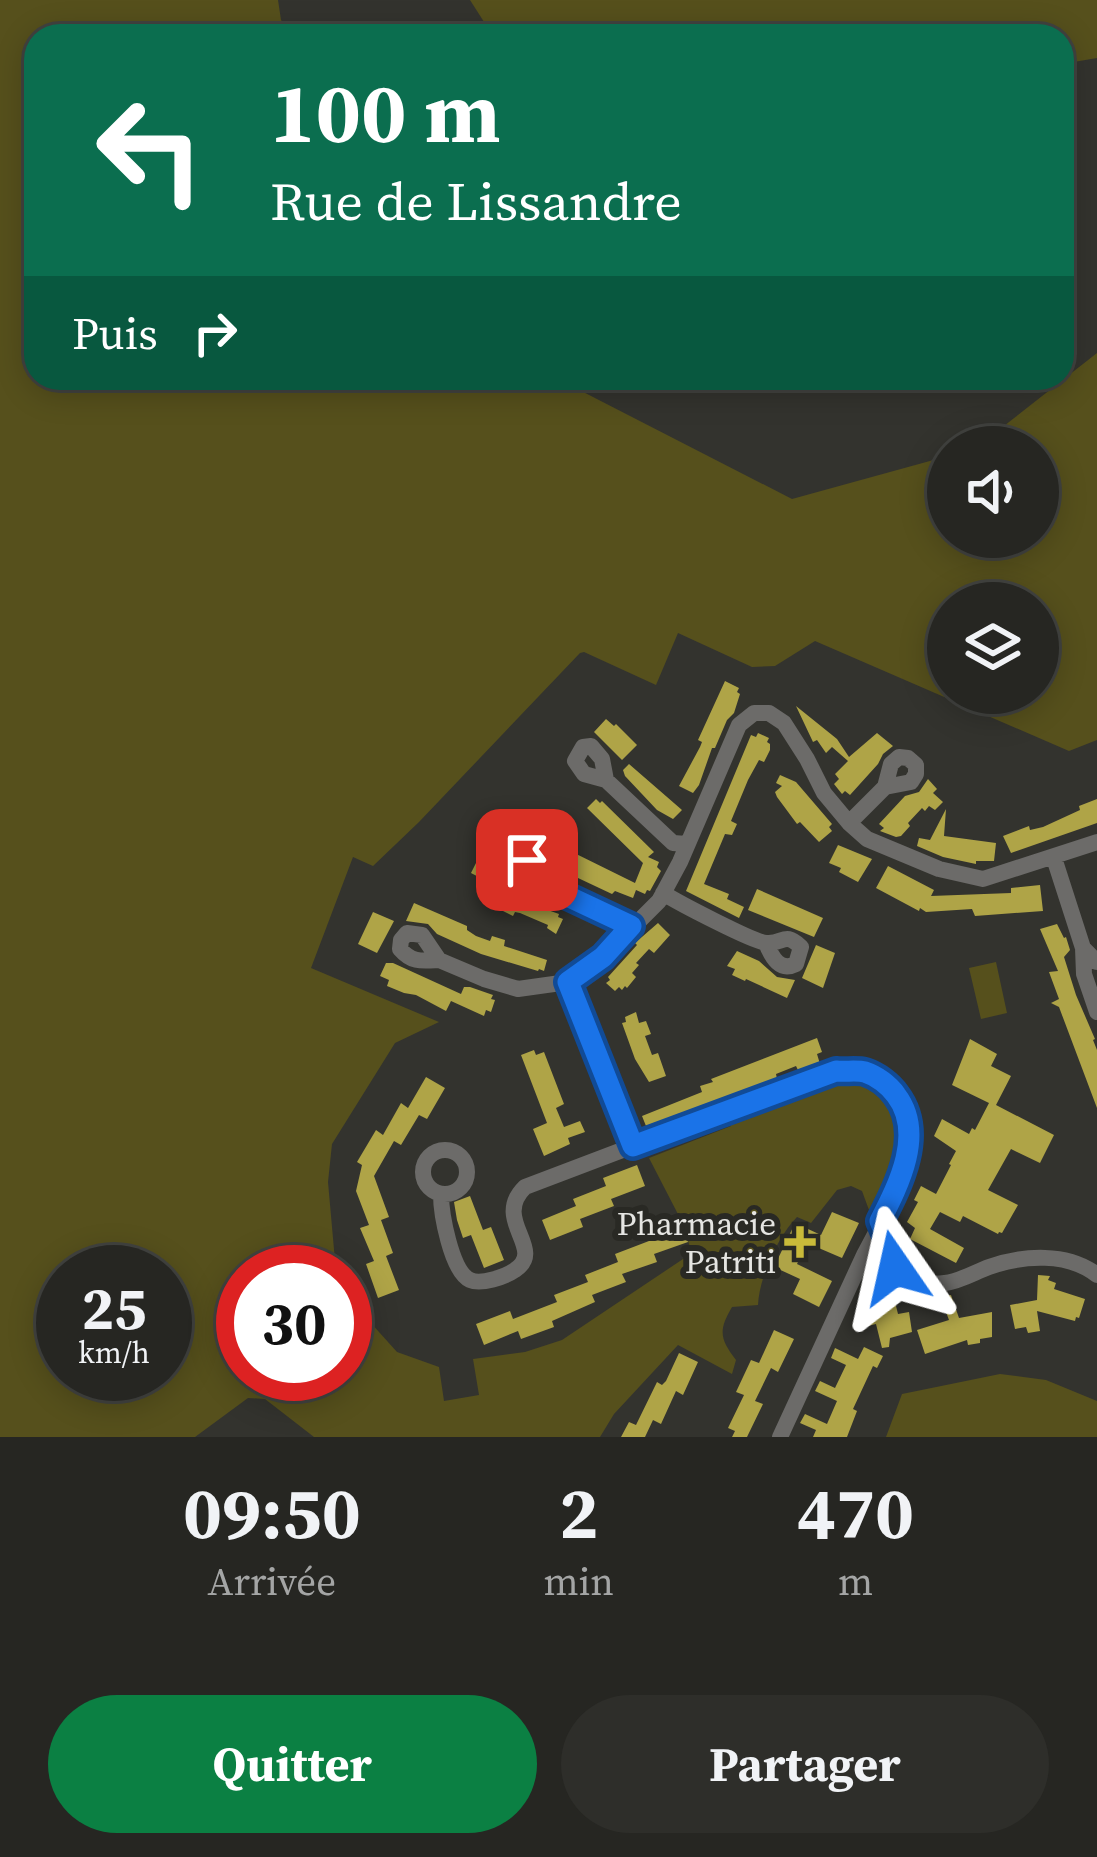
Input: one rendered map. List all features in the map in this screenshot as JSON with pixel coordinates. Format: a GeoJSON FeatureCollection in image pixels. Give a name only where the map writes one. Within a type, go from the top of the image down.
{"type":"FeatureCollection","features":[{"type":"Feature","properties":{"kind":"street"},"geometry":{"type":"LineString","coordinates":[[439,960],[518,989],[568,982],[603,957],[659,901],[739,725],[754,712],[769,712],[784,724],[824,794],[850,823],[867,838],[900,854],[983,879],[1097,842]]}},
{"type":"Feature","properties":{"kind":"street"},"geometry":{"type":"LineString","coordinates":[[606,780],[673,843],[687,844]]}},
{"type":"Feature","properties":{"kind":"street"},"geometry":{"type":"LineString","coordinates":[[850,823],[885,787]]}},
{"type":"Feature","properties":{"kind":"street"},"geometry":{"type":"LineString","coordinates":[[1054,858],[1083,948],[1084,974],[1097,1012]]}},
{"type":"Feature","properties":{"kind":"street"},"geometry":{"type":"LineString","coordinates":[[548,887],[631,926]]}},
{"type":"Feature","properties":{"kind":"street"},"geometry":{"type":"LineString","coordinates":[[663,893],[766,943]]}},
{"type":"Feature","properties":{"kind":"street"},"geometry":{"type":"LineString","coordinates":[[1083,948],[1097,962]]}},
{"type":"Feature","properties":{"kind":"street"},"geometry":{"type":"LineString","coordinates":[[568,982],[633,1146]]}},
{"type":"Feature","properties":{"kind":"street"},"geometry":{"type":"LineString","coordinates":[[441,1194],[441,1219],[460,1269],[465,1278],[483,1282],[515,1270],[524,1260],[525,1248],[512,1207],[525,1187],[836,1071],[865,1072],[885,1083],[907,1117],[903,1172],[780,1437]]}},
{"type":"Feature","properties":{"kind":"street"},"geometry":{"type":"LineString","coordinates":[[845,1300],[857,1288],[885,1278],[895,1268],[880,1221]]}},
{"type":"Feature","properties":{"kind":"street"},"geometry":{"type":"LineString","coordinates":[[866,1252],[881,1242],[922,1282]]}},
{"type":"Feature","properties":{"kind":"street"},"geometry":{"type":"LineString","coordinates":[[866,1252],[873,1272],[885,1278],[938,1284],[1028,1258],[1062,1259],[1097,1275]]}},
{"type":"Feature","properties":{"kind":"shaded area"},"geometry":{"type":"Polygon","coordinates":[[[0,0],[278,0],[284,24],[24,24],[24,390],[579,390],[792,499],[927,462],[927,558],[1059,558],[1059,426],[1004,426],[1050,390],[1074,390],[1074,371],[1097,353],[1097,740],[1069,751],[984,714],[1059,714],[1059,582],[927,582],[927,690],[815,641],[775,666],[752,667],[678,633],[656,685],[580,653],[373,866],[353,857],[311,968],[439,1022],[395,1043],[332,1144],[328,1182],[334,1245],[216,1245],[216,1401],[244,1401],[195,1437],[0,1437],[0,0]]]}},
{"type":"Feature","properties":{"kind":"shaded area"},"geometry":{"type":"Polygon","coordinates":[[[470,0],[1097,0],[1097,58],[1074,62],[1074,24],[485,24],[470,0]]]}},
{"type":"Feature","properties":{"kind":"shaded area"},"geometry":{"type":"Polygon","coordinates":[[[996,962],[1007,1013],[981,1019],[969,968],[996,962]]]}},
{"type":"Feature","properties":{"kind":"shaded area"},"geometry":{"type":"Polygon","coordinates":[[[860,1081],[878,1086],[891,1100],[902,1131],[901,1143],[878,1213],[869,1210],[862,1191],[851,1186],[837,1190],[811,1223],[797,1217],[771,1258],[758,1305],[732,1307],[724,1322],[724,1340],[736,1360],[732,1374],[678,1345],[614,1414],[600,1437],[314,1437],[268,1401],[372,1401],[372,1324],[397,1352],[439,1367],[444,1401],[479,1395],[473,1359],[525,1352],[562,1340],[692,1253],[649,1158],[731,1126],[729,1119],[814,1086],[860,1081]]]}},
{"type":"Feature","properties":{"kind":"shaded area"},"geometry":{"type":"Polygon","coordinates":[[[1000,1374],[1046,1380],[1097,1401],[1097,1437],[886,1437],[902,1394],[1000,1374]]]}},
{"type":"Feature","properties":{"kind":"building"},"geometry":{"type":"Polygon","coordinates":[[[725,681],[739,688],[740,694],[693,793],[679,786],[725,681]]]}},
{"type":"Feature","properties":{"kind":"building"},"geometry":{"type":"Polygon","coordinates":[[[796,706],[837,739],[849,757],[877,733],[893,746],[850,795],[842,794],[834,784],[839,779],[835,774],[848,761],[832,747],[826,753],[817,740],[813,742],[796,706]]]}},
{"type":"Feature","properties":{"kind":"building"},"geometry":{"type":"Polygon","coordinates":[[[606,719],[637,745],[622,760],[594,732],[606,719]]]}},
{"type":"Feature","properties":{"kind":"building"},"geometry":{"type":"Polygon","coordinates":[[[751,735],[769,738],[770,750],[748,780],[731,821],[737,824],[732,835],[725,834],[704,884],[729,894],[727,899],[744,907],[739,918],[686,891],[751,735]]]}},
{"type":"Feature","properties":{"kind":"building"},"geometry":{"type":"Polygon","coordinates":[[[629,764],[682,810],[673,819],[657,810],[625,776],[623,770],[629,764]]]}},
{"type":"Feature","properties":{"kind":"building"},"geometry":{"type":"Polygon","coordinates":[[[780,775],[796,782],[832,824],[832,831],[819,842],[797,824],[777,797],[780,775]]]}},
{"type":"Feature","properties":{"kind":"building"},"geometry":{"type":"Polygon","coordinates":[[[928,779],[943,802],[935,810],[922,808],[901,836],[880,831],[884,828],[879,824],[928,779]]]}},
{"type":"Feature","properties":{"kind":"building"},"geometry":{"type":"Polygon","coordinates":[[[596,799],[654,852],[648,857],[659,862],[661,871],[645,894],[636,890],[633,898],[612,894],[561,870],[554,859],[520,842],[529,823],[561,838],[558,845],[635,883],[643,863],[587,808],[596,799]]]}},
{"type":"Feature","properties":{"kind":"building"},"geometry":{"type":"Polygon","coordinates":[[[1097,799],[1097,823],[1011,853],[1003,836],[1029,826],[1030,830],[1043,827],[1097,799]]]}},
{"type":"Feature","properties":{"kind":"building"},"geometry":{"type":"Polygon","coordinates":[[[946,809],[944,836],[996,843],[994,861],[976,864],[917,846],[919,838],[930,840],[946,809]]]}},
{"type":"Feature","properties":{"kind":"building"},"geometry":{"type":"Polygon","coordinates":[[[491,833],[509,841],[492,884],[471,873],[491,833]]]}},
{"type":"Feature","properties":{"kind":"building"},"geometry":{"type":"Polygon","coordinates":[[[838,845],[872,859],[858,882],[829,863],[838,845]]]}},
{"type":"Feature","properties":{"kind":"building"},"geometry":{"type":"Polygon","coordinates":[[[888,866],[934,890],[931,896],[1011,893],[1011,888],[1040,885],[1043,911],[975,916],[972,909],[919,911],[876,888],[888,866]]]}},
{"type":"Feature","properties":{"kind":"building"},"geometry":{"type":"Polygon","coordinates":[[[493,884],[514,898],[559,914],[563,919],[556,934],[548,925],[501,910],[487,897],[493,884]]]}},
{"type":"Feature","properties":{"kind":"building"},"geometry":{"type":"Polygon","coordinates":[[[757,889],[823,918],[814,937],[748,910],[757,889]]]}},
{"type":"Feature","properties":{"kind":"building"},"geometry":{"type":"Polygon","coordinates":[[[414,903],[467,926],[476,936],[505,940],[504,946],[547,960],[544,971],[481,954],[437,934],[428,924],[406,921],[414,903]]]}},
{"type":"Feature","properties":{"kind":"building"},"geometry":{"type":"Polygon","coordinates":[[[373,912],[394,921],[377,953],[358,944],[373,912]]]}},
{"type":"Feature","properties":{"kind":"building"},"geometry":{"type":"Polygon","coordinates":[[[658,923],[670,935],[654,953],[649,949],[636,963],[632,973],[636,977],[627,988],[615,991],[606,983],[608,977],[658,923]]]}},
{"type":"Feature","properties":{"kind":"building"},"geometry":{"type":"Polygon","coordinates":[[[1057,924],[1066,937],[1070,950],[1064,957],[1095,1039],[1097,1108],[1059,1007],[1051,1003],[1059,999],[1049,972],[1058,971],[1040,929],[1057,924]]]}},
{"type":"Feature","properties":{"kind":"building"},"geometry":{"type":"Polygon","coordinates":[[[816,945],[835,953],[823,988],[802,978],[816,945]]]}},
{"type":"Feature","properties":{"kind":"building"},"geometry":{"type":"Polygon","coordinates":[[[737,951],[759,961],[777,977],[795,980],[787,998],[732,975],[735,969],[727,966],[737,951]]]}},
{"type":"Feature","properties":{"kind":"building"},"geometry":{"type":"Polygon","coordinates":[[[386,963],[461,994],[464,987],[470,987],[493,995],[491,1012],[486,1010],[484,1016],[451,1001],[446,1011],[387,986],[389,980],[380,976],[386,963]]]}},
{"type":"Feature","properties":{"kind":"building"},"geometry":{"type":"Polygon","coordinates":[[[636,1012],[639,1023],[646,1021],[651,1034],[645,1036],[652,1055],[658,1053],[666,1076],[649,1082],[622,1023],[636,1012]]]}},
{"type":"Feature","properties":{"kind":"building"},"geometry":{"type":"Polygon","coordinates":[[[817,1038],[820,1064],[799,1072],[796,1066],[763,1085],[646,1126],[642,1116],[702,1092],[700,1086],[713,1082],[711,1079],[817,1038]]]}},
{"type":"Feature","properties":{"kind":"building"},"geometry":{"type":"Polygon","coordinates":[[[970,1039],[997,1054],[991,1066],[1011,1076],[996,1105],[1054,1135],[1040,1163],[1011,1149],[988,1190],[1018,1205],[1002,1233],[940,1212],[930,1229],[964,1248],[956,1263],[910,1239],[915,1228],[907,1222],[921,1186],[936,1194],[956,1151],[934,1136],[942,1119],[969,1134],[989,1103],[952,1085],[970,1039]]]}},
{"type":"Feature","properties":{"kind":"building"},"geometry":{"type":"Polygon","coordinates":[[[534,1050],[536,1055],[544,1052],[564,1104],[556,1108],[564,1127],[580,1121],[585,1132],[544,1156],[533,1129],[547,1123],[521,1055],[534,1050]]]}},
{"type":"Feature","properties":{"kind":"building"},"geometry":{"type":"Polygon","coordinates":[[[426,1077],[445,1088],[427,1119],[419,1115],[401,1145],[394,1141],[374,1176],[389,1217],[381,1220],[393,1253],[386,1256],[399,1290],[378,1298],[372,1281],[372,1245],[367,1245],[360,1228],[369,1225],[356,1191],[362,1165],[357,1162],[376,1130],[383,1135],[401,1103],[408,1108],[426,1077]]]}},
{"type":"Feature","properties":{"kind":"building"},"geometry":{"type":"Polygon","coordinates":[[[637,1165],[645,1186],[611,1199],[614,1206],[580,1219],[583,1227],[550,1240],[542,1220],[576,1206],[573,1199],[606,1186],[603,1178],[637,1165]]]}},
{"type":"Feature","properties":{"kind":"building"},"geometry":{"type":"Polygon","coordinates":[[[470,1196],[483,1230],[491,1227],[504,1260],[484,1268],[471,1235],[463,1238],[457,1220],[454,1202],[470,1196]]]}},
{"type":"Feature","properties":{"kind":"building"},"geometry":{"type":"Polygon","coordinates":[[[832,1212],[859,1223],[842,1258],[807,1243],[797,1264],[832,1281],[819,1307],[793,1294],[800,1279],[774,1267],[795,1223],[821,1235],[832,1212]]]}},
{"type":"Feature","properties":{"kind":"building"},"geometry":{"type":"Polygon","coordinates":[[[680,1221],[688,1242],[654,1254],[657,1262],[622,1274],[626,1282],[592,1295],[595,1302],[552,1321],[554,1327],[521,1339],[518,1331],[484,1345],[476,1324],[510,1311],[513,1319],[557,1302],[554,1295],[588,1282],[585,1275],[618,1262],[615,1254],[649,1241],[646,1233],[680,1221]]]}},
{"type":"Feature","properties":{"kind":"building"},"geometry":{"type":"Polygon","coordinates":[[[1038,1275],[1050,1276],[1048,1280],[1056,1283],[1054,1289],[1085,1299],[1079,1318],[1075,1321],[1037,1311],[1040,1331],[1015,1329],[1010,1305],[1037,1300],[1038,1275]]]}},
{"type":"Feature","properties":{"kind":"building"},"geometry":{"type":"Polygon","coordinates":[[[951,1295],[959,1318],[992,1312],[992,1337],[925,1354],[917,1330],[949,1320],[940,1296],[951,1295]]]}},
{"type":"Feature","properties":{"kind":"building"},"geometry":{"type":"Polygon","coordinates":[[[894,1298],[898,1314],[909,1312],[912,1332],[890,1338],[889,1347],[882,1348],[876,1324],[863,1327],[859,1305],[894,1298]]]}},
{"type":"Feature","properties":{"kind":"building"},"geometry":{"type":"Polygon","coordinates":[[[774,1330],[794,1339],[778,1372],[771,1368],[755,1401],[763,1404],[747,1437],[732,1437],[735,1431],[728,1428],[744,1395],[736,1392],[751,1360],[759,1363],[774,1330]]]}},
{"type":"Feature","properties":{"kind":"building"},"geometry":{"type":"Polygon","coordinates":[[[864,1347],[883,1356],[877,1368],[873,1366],[853,1409],[857,1411],[847,1437],[813,1437],[816,1430],[800,1423],[805,1414],[827,1424],[837,1401],[815,1391],[820,1381],[835,1388],[846,1365],[831,1358],[835,1348],[858,1359],[864,1347]]]}},
{"type":"Feature","properties":{"kind":"building"},"geometry":{"type":"Polygon","coordinates":[[[679,1353],[698,1362],[683,1395],[676,1391],[661,1424],[653,1420],[645,1437],[621,1437],[629,1422],[636,1425],[657,1382],[666,1381],[679,1353]]]}},
{"type":"Feature","properties":{"kind":"place","name":"Pharmacie Patriti"},"geometry":{"type":"Point","coordinates":[800,1242]}},
{"type":"Feature","properties":{"kind":"route"},"geometry":{"type":"LineString","coordinates":[[527,860],[542,870],[548,887],[631,926],[603,957],[568,982],[633,1146],[836,1071],[865,1072],[893,1091],[903,1105],[909,1137],[903,1172],[880,1221],[895,1268]]}}]}
